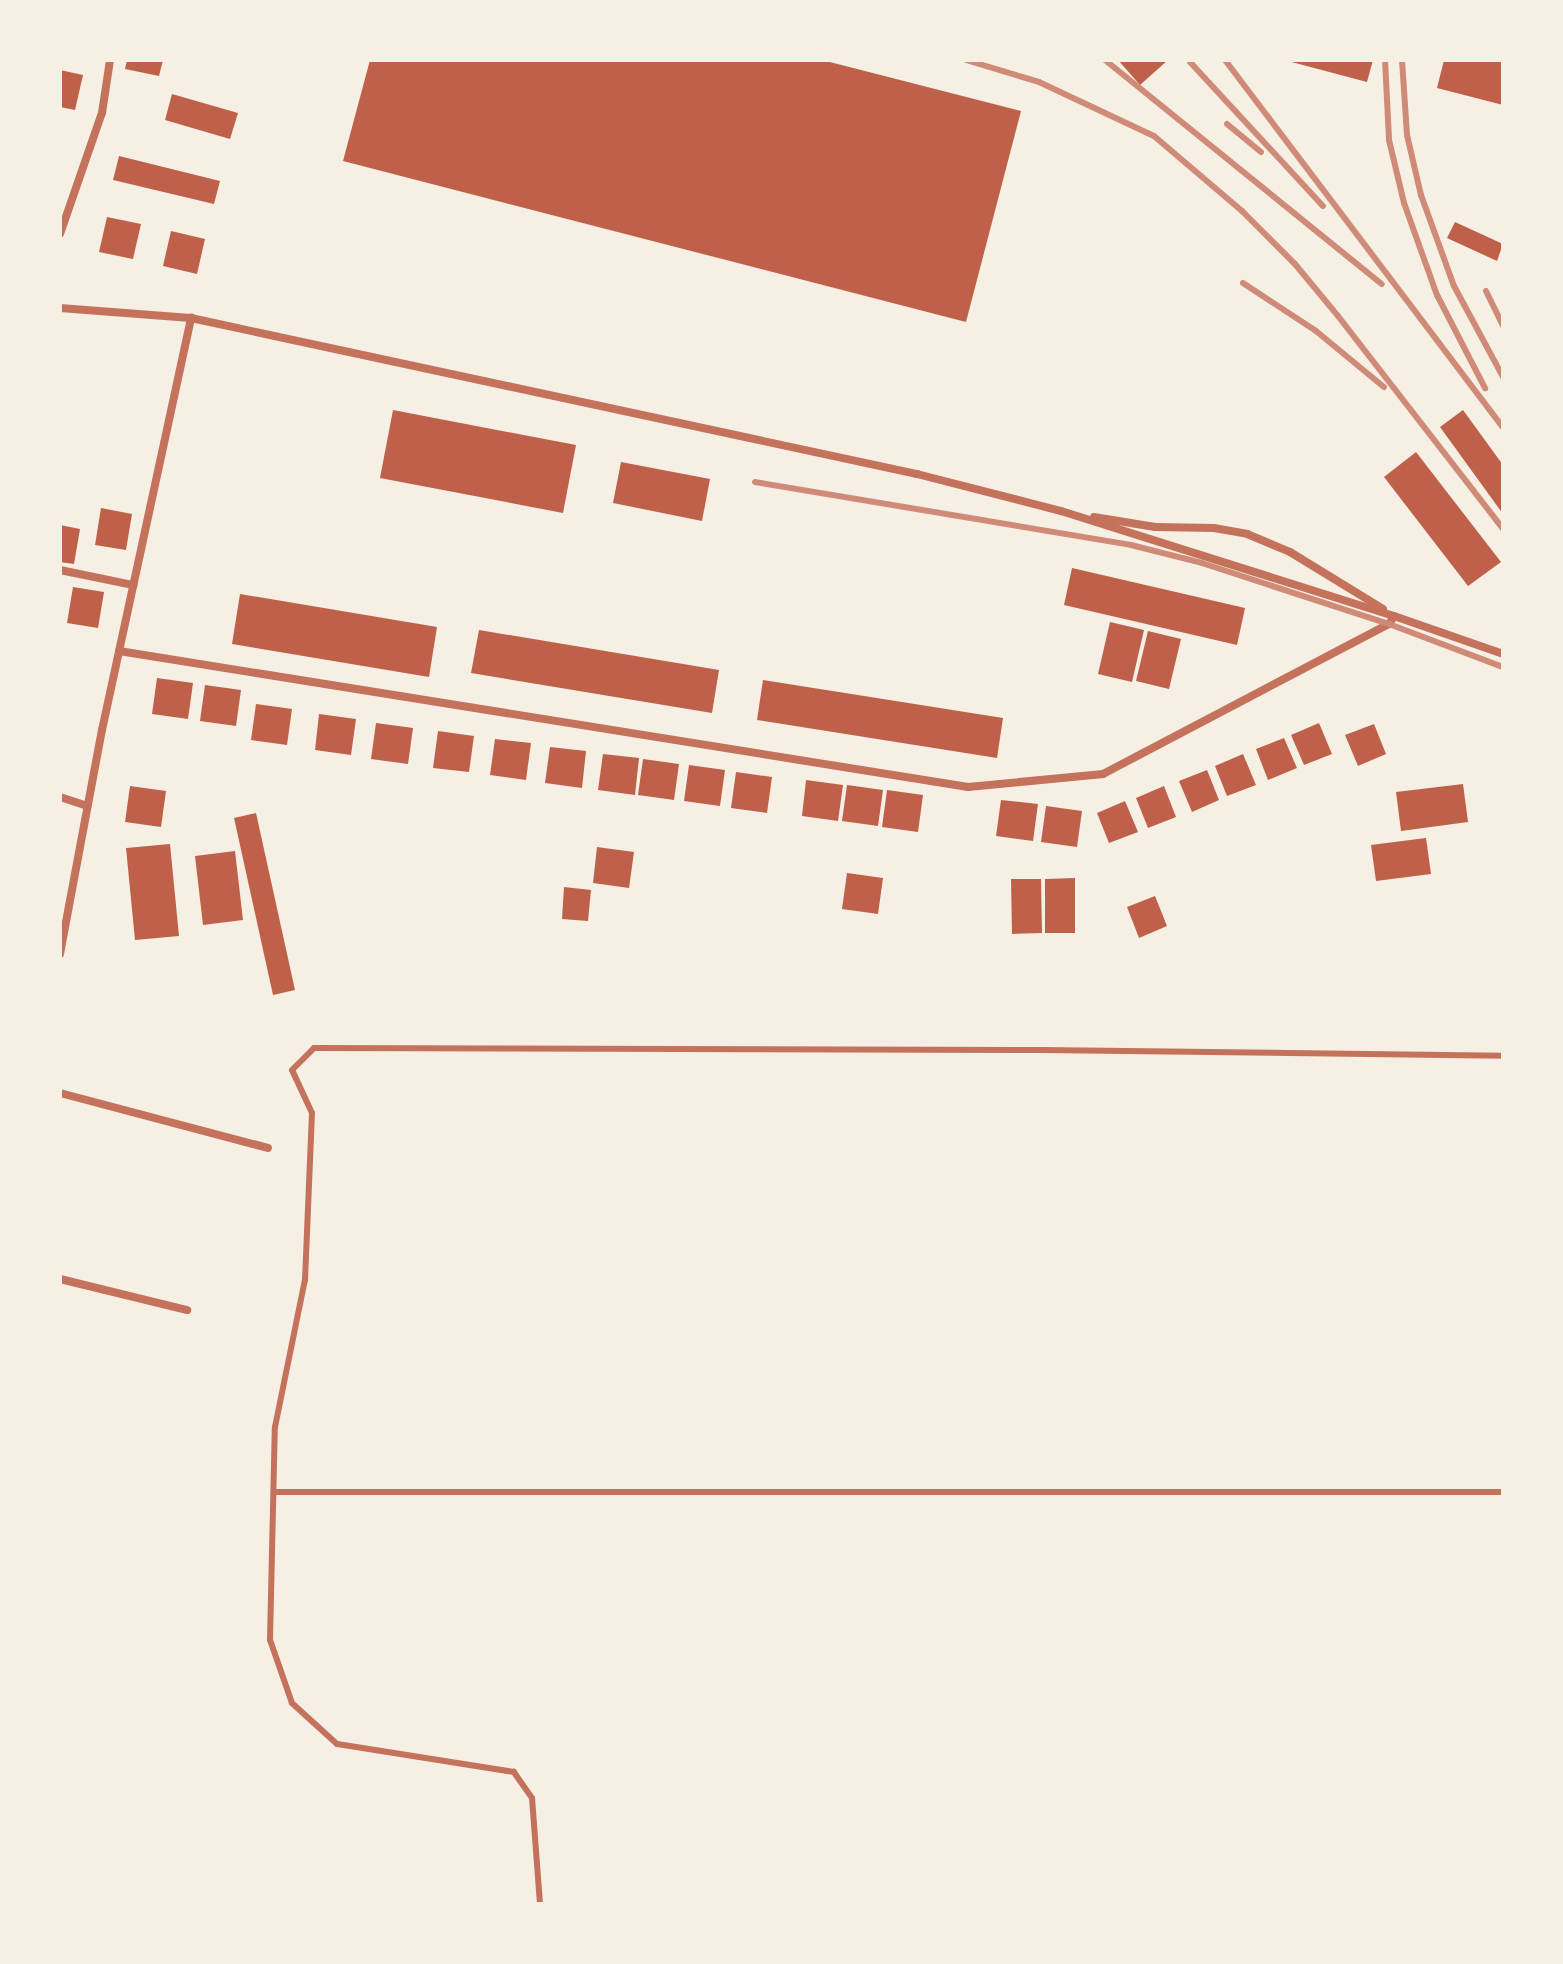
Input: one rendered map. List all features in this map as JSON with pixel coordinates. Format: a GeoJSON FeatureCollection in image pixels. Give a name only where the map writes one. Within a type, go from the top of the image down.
{"type":"FeatureCollection","features":[{"type":"Feature","properties":{"kind":"street"},"geometry":{"type":"LineString","coordinates":[[60,234],[102,113],[110,60]]}},
{"type":"Feature","properties":{"kind":"street"},"geometry":{"type":"LineString","coordinates":[[60,308],[191,318],[917,474],[1061,511],[1394,616],[1503,654]]}},
{"type":"Feature","properties":{"kind":"street"},"geometry":{"type":"LineString","coordinates":[[60,954],[119,651],[191,318]]}},
{"type":"Feature","properties":{"kind":"street"},"geometry":{"type":"LineString","coordinates":[[1061,511],[1155,527],[1214,528],[1247,534],[1290,552],[1394,616]]}},
{"type":"Feature","properties":{"kind":"street"},"geometry":{"type":"LineString","coordinates":[[60,570],[133,585]]}},
{"type":"Feature","properties":{"kind":"street"},"geometry":{"type":"LineString","coordinates":[[119,651],[968,787],[1103,774],[1389,624],[1394,616]]}},
{"type":"Feature","properties":{"kind":"street"},"geometry":{"type":"LineString","coordinates":[[60,797],[88,806]]}},
{"type":"Feature","properties":{"kind":"street"},"geometry":{"type":"LineString","coordinates":[[60,1093],[268,1148]]}},
{"type":"Feature","properties":{"kind":"street"},"geometry":{"type":"LineString","coordinates":[[60,1279],[187,1310]]}},
{"type":"Feature","properties":{"kind":"lane"},"geometry":{"type":"LineString","coordinates":[[540,1904],[532,1798],[514,1772],[337,1744],[292,1703],[270,1640],[275,1427],[305,1280],[312,1113],[292,1070],[314,1048],[1042,1050],[1503,1056]]}},
{"type":"Feature","properties":{"kind":"lane"},"geometry":{"type":"LineString","coordinates":[[274,1492],[1503,1492]]}},
{"type":"Feature","properties":{"kind":"building"},"geometry":{"type":"Polygon","coordinates":[[[127,60],[163,60],[159,76],[125,69],[127,60]]]}},
{"type":"Feature","properties":{"kind":"building"},"geometry":{"type":"Polygon","coordinates":[[[370,60],[822,60],[1021,111],[966,322],[343,161],[370,60]]]}},
{"type":"Feature","properties":{"kind":"building"},"geometry":{"type":"Polygon","coordinates":[[[1118,60],[1168,60],[1140,85],[1118,60]]]}},
{"type":"Feature","properties":{"kind":"building"},"geometry":{"type":"Polygon","coordinates":[[[1284,60],[1373,60],[1367,82],[1284,60]]]}},
{"type":"Feature","properties":{"kind":"building"},"geometry":{"type":"Polygon","coordinates":[[[1444,60],[1503,60],[1503,105],[1437,88],[1444,60]]]}},
{"type":"Feature","properties":{"kind":"building"},"geometry":{"type":"Polygon","coordinates":[[[60,70],[83,75],[75,110],[60,107],[60,70]]]}},
{"type":"Feature","properties":{"kind":"building"},"geometry":{"type":"Polygon","coordinates":[[[172,94],[238,113],[230,139],[165,120],[172,94]]]}},
{"type":"Feature","properties":{"kind":"building"},"geometry":{"type":"Polygon","coordinates":[[[119,156],[220,181],[214,204],[113,180],[119,156]]]}},
{"type":"Feature","properties":{"kind":"building"},"geometry":{"type":"Polygon","coordinates":[[[107,217],[141,224],[133,259],[99,252],[107,217]]]}},
{"type":"Feature","properties":{"kind":"building"},"geometry":{"type":"Polygon","coordinates":[[[1455,222],[1503,244],[1497,261],[1447,238],[1455,222]]]}},
{"type":"Feature","properties":{"kind":"building"},"geometry":{"type":"Polygon","coordinates":[[[171,231],[205,239],[197,274],[163,266],[171,231]]]}},
{"type":"Feature","properties":{"kind":"building"},"geometry":{"type":"Polygon","coordinates":[[[393,410],[576,445],[563,513],[380,478],[393,410]]]}},
{"type":"Feature","properties":{"kind":"building"},"geometry":{"type":"Polygon","coordinates":[[[1463,410],[1503,465],[1503,514],[1440,427],[1463,410]]]}},
{"type":"Feature","properties":{"kind":"building"},"geometry":{"type":"Polygon","coordinates":[[[1416,452],[1501,562],[1468,586],[1384,477],[1416,452]]]}},
{"type":"Feature","properties":{"kind":"building"},"geometry":{"type":"Polygon","coordinates":[[[621,462],[710,479],[702,521],[613,503],[621,462]]]}},
{"type":"Feature","properties":{"kind":"building"},"geometry":{"type":"Polygon","coordinates":[[[101,508],[132,514],[126,550],[95,545],[101,508]]]}},
{"type":"Feature","properties":{"kind":"building"},"geometry":{"type":"Polygon","coordinates":[[[60,525],[80,529],[74,564],[60,562],[60,525]]]}},
{"type":"Feature","properties":{"kind":"building"},"geometry":{"type":"Polygon","coordinates":[[[1072,568],[1245,608],[1237,645],[1064,605],[1072,568]]]}},
{"type":"Feature","properties":{"kind":"building"},"geometry":{"type":"Polygon","coordinates":[[[73,587],[104,592],[98,628],[67,623],[73,587]]]}},
{"type":"Feature","properties":{"kind":"building"},"geometry":{"type":"Polygon","coordinates":[[[240,594],[437,627],[429,677],[232,644],[240,594]]]}},
{"type":"Feature","properties":{"kind":"building"},"geometry":{"type":"Polygon","coordinates":[[[1110,622],[1144,630],[1132,682],[1098,674],[1110,622]]]}},
{"type":"Feature","properties":{"kind":"building"},"geometry":{"type":"Polygon","coordinates":[[[479,630],[719,670],[712,713],[471,673],[479,630]]]}},
{"type":"Feature","properties":{"kind":"building"},"geometry":{"type":"Polygon","coordinates":[[[1148,631],[1181,639],[1169,689],[1136,681],[1148,631]]]}},
{"type":"Feature","properties":{"kind":"building"},"geometry":{"type":"Polygon","coordinates":[[[157,678],[193,683],[188,719],[152,714],[157,678]]]}},
{"type":"Feature","properties":{"kind":"building"},"geometry":{"type":"Polygon","coordinates":[[[763,680],[1003,718],[997,758],[757,720],[763,680]]]}},
{"type":"Feature","properties":{"kind":"building"},"geometry":{"type":"Polygon","coordinates":[[[205,685],[241,690],[236,726],[200,721],[205,685]]]}},
{"type":"Feature","properties":{"kind":"building"},"geometry":{"type":"Polygon","coordinates":[[[256,704],[292,709],[287,745],[251,740],[256,704]]]}},
{"type":"Feature","properties":{"kind":"building"},"geometry":{"type":"Polygon","coordinates":[[[319,714],[356,719],[351,755],[315,750],[319,714]]]}},
{"type":"Feature","properties":{"kind":"building"},"geometry":{"type":"Polygon","coordinates":[[[376,723],[413,728],[408,764],[371,759],[376,723]]]}},
{"type":"Feature","properties":{"kind":"building"},"geometry":{"type":"Polygon","coordinates":[[[1319,723],[1332,754],[1304,765],[1291,735],[1319,723]]]}},
{"type":"Feature","properties":{"kind":"building"},"geometry":{"type":"Polygon","coordinates":[[[1374,724],[1386,754],[1358,766],[1345,735],[1374,724]]]}},
{"type":"Feature","properties":{"kind":"building"},"geometry":{"type":"Polygon","coordinates":[[[438,731],[474,736],[469,772],[433,768],[438,731]]]}},
{"type":"Feature","properties":{"kind":"building"},"geometry":{"type":"Polygon","coordinates":[[[1284,738],[1297,768],[1268,780],[1256,749],[1284,738]]]}},
{"type":"Feature","properties":{"kind":"building"},"geometry":{"type":"Polygon","coordinates":[[[495,739],[531,743],[526,780],[490,775],[495,739]]]}},
{"type":"Feature","properties":{"kind":"building"},"geometry":{"type":"Polygon","coordinates":[[[550,747],[586,751],[582,788],[545,783],[550,747]]]}},
{"type":"Feature","properties":{"kind":"building"},"geometry":{"type":"Polygon","coordinates":[[[603,754],[639,758],[635,795],[598,790],[603,754]]]}},
{"type":"Feature","properties":{"kind":"building"},"geometry":{"type":"Polygon","coordinates":[[[1243,754],[1256,785],[1227,796],[1215,766],[1243,754]]]}},
{"type":"Feature","properties":{"kind":"building"},"geometry":{"type":"Polygon","coordinates":[[[643,759],[679,764],[674,800],[638,795],[643,759]]]}},
{"type":"Feature","properties":{"kind":"building"},"geometry":{"type":"Polygon","coordinates":[[[689,765],[725,770],[720,806],[684,801],[689,765]]]}},
{"type":"Feature","properties":{"kind":"building"},"geometry":{"type":"Polygon","coordinates":[[[1207,770],[1219,800],[1192,812],[1179,781],[1207,770]]]}},
{"type":"Feature","properties":{"kind":"building"},"geometry":{"type":"Polygon","coordinates":[[[736,772],[772,777],[767,813],[731,808],[736,772]]]}},
{"type":"Feature","properties":{"kind":"building"},"geometry":{"type":"Polygon","coordinates":[[[806,780],[843,785],[838,821],[802,816],[806,780]]]}},
{"type":"Feature","properties":{"kind":"building"},"geometry":{"type":"Polygon","coordinates":[[[1463,784],[1468,822],[1401,831],[1396,792],[1463,784]]]}},
{"type":"Feature","properties":{"kind":"building"},"geometry":{"type":"Polygon","coordinates":[[[847,785],[883,790],[878,826],[842,821],[847,785]]]}},
{"type":"Feature","properties":{"kind":"building"},"geometry":{"type":"Polygon","coordinates":[[[130,786],[166,791],[161,827],[125,822],[130,786]]]}},
{"type":"Feature","properties":{"kind":"building"},"geometry":{"type":"Polygon","coordinates":[[[1164,786],[1176,817],[1148,828],[1136,798],[1164,786]]]}},
{"type":"Feature","properties":{"kind":"building"},"geometry":{"type":"Polygon","coordinates":[[[887,790],[923,795],[918,832],[882,827],[887,790]]]}},
{"type":"Feature","properties":{"kind":"building"},"geometry":{"type":"Polygon","coordinates":[[[1001,800],[1038,804],[1033,841],[996,836],[1001,800]]]}},
{"type":"Feature","properties":{"kind":"building"},"geometry":{"type":"Polygon","coordinates":[[[1125,801],[1138,832],[1109,843],[1097,813],[1125,801]]]}},
{"type":"Feature","properties":{"kind":"building"},"geometry":{"type":"Polygon","coordinates":[[[1046,806],[1082,811],[1077,847],[1041,842],[1046,806]]]}},
{"type":"Feature","properties":{"kind":"building"},"geometry":{"type":"Polygon","coordinates":[[[256,813],[295,990],[273,995],[234,818],[256,813]]]}},
{"type":"Feature","properties":{"kind":"building"},"geometry":{"type":"Polygon","coordinates":[[[1426,838],[1431,874],[1376,881],[1371,845],[1426,838]]]}},
{"type":"Feature","properties":{"kind":"building"},"geometry":{"type":"Polygon","coordinates":[[[170,844],[179,936],[135,940],[126,848],[170,844]]]}},
{"type":"Feature","properties":{"kind":"building"},"geometry":{"type":"Polygon","coordinates":[[[597,847],[634,852],[629,888],[593,883],[597,847]]]}},
{"type":"Feature","properties":{"kind":"building"},"geometry":{"type":"Polygon","coordinates":[[[235,851],[243,920],[203,925],[195,856],[235,851]]]}},
{"type":"Feature","properties":{"kind":"building"},"geometry":{"type":"Polygon","coordinates":[[[847,873],[883,878],[878,914],[842,909],[847,873]]]}},
{"type":"Feature","properties":{"kind":"building"},"geometry":{"type":"Polygon","coordinates":[[[1075,878],[1075,933],[1045,933],[1045,879],[1075,878]]]}},
{"type":"Feature","properties":{"kind":"building"},"geometry":{"type":"Polygon","coordinates":[[[1011,879],[1041,879],[1042,933],[1012,934],[1011,879]]]}},
{"type":"Feature","properties":{"kind":"building"},"geometry":{"type":"Polygon","coordinates":[[[564,887],[591,890],[588,921],[562,919],[564,887]]]}},
{"type":"Feature","properties":{"kind":"building"},"geometry":{"type":"Polygon","coordinates":[[[1155,896],[1167,926],[1139,938],[1127,907],[1155,896]]]}},
{"type":"Feature","properties":{"kind":"railway"},"geometry":{"type":"LineString","coordinates":[[966,60],[1039,82],[1154,136],[1242,211],[1295,264],[1338,316],[1503,529]]}},
{"type":"Feature","properties":{"kind":"railway"},"geometry":{"type":"LineString","coordinates":[[1105,60],[1382,284]]}},
{"type":"Feature","properties":{"kind":"railway"},"geometry":{"type":"LineString","coordinates":[[1225,60],[1503,427]]}},
{"type":"Feature","properties":{"kind":"railway"},"geometry":{"type":"LineString","coordinates":[[1385,60],[1389,140],[1404,203],[1437,295],[1485,388]]}},
{"type":"Feature","properties":{"kind":"railway"},"geometry":{"type":"LineString","coordinates":[[1402,60],[1407,135],[1421,195],[1454,286],[1503,377]]}},
{"type":"Feature","properties":{"kind":"railway"},"geometry":{"type":"LineString","coordinates":[[1190,62],[1323,206]]}},
{"type":"Feature","properties":{"kind":"railway"},"geometry":{"type":"LineString","coordinates":[[1227,124],[1261,152]]}},
{"type":"Feature","properties":{"kind":"railway"},"geometry":{"type":"LineString","coordinates":[[1243,283],[1316,331],[1384,387]]}},
{"type":"Feature","properties":{"kind":"railway"},"geometry":{"type":"LineString","coordinates":[[1486,291],[1503,326]]}},
{"type":"Feature","properties":{"kind":"railway"},"geometry":{"type":"LineString","coordinates":[[755,482],[1131,545],[1202,563],[1389,624],[1503,667]]}}]}
